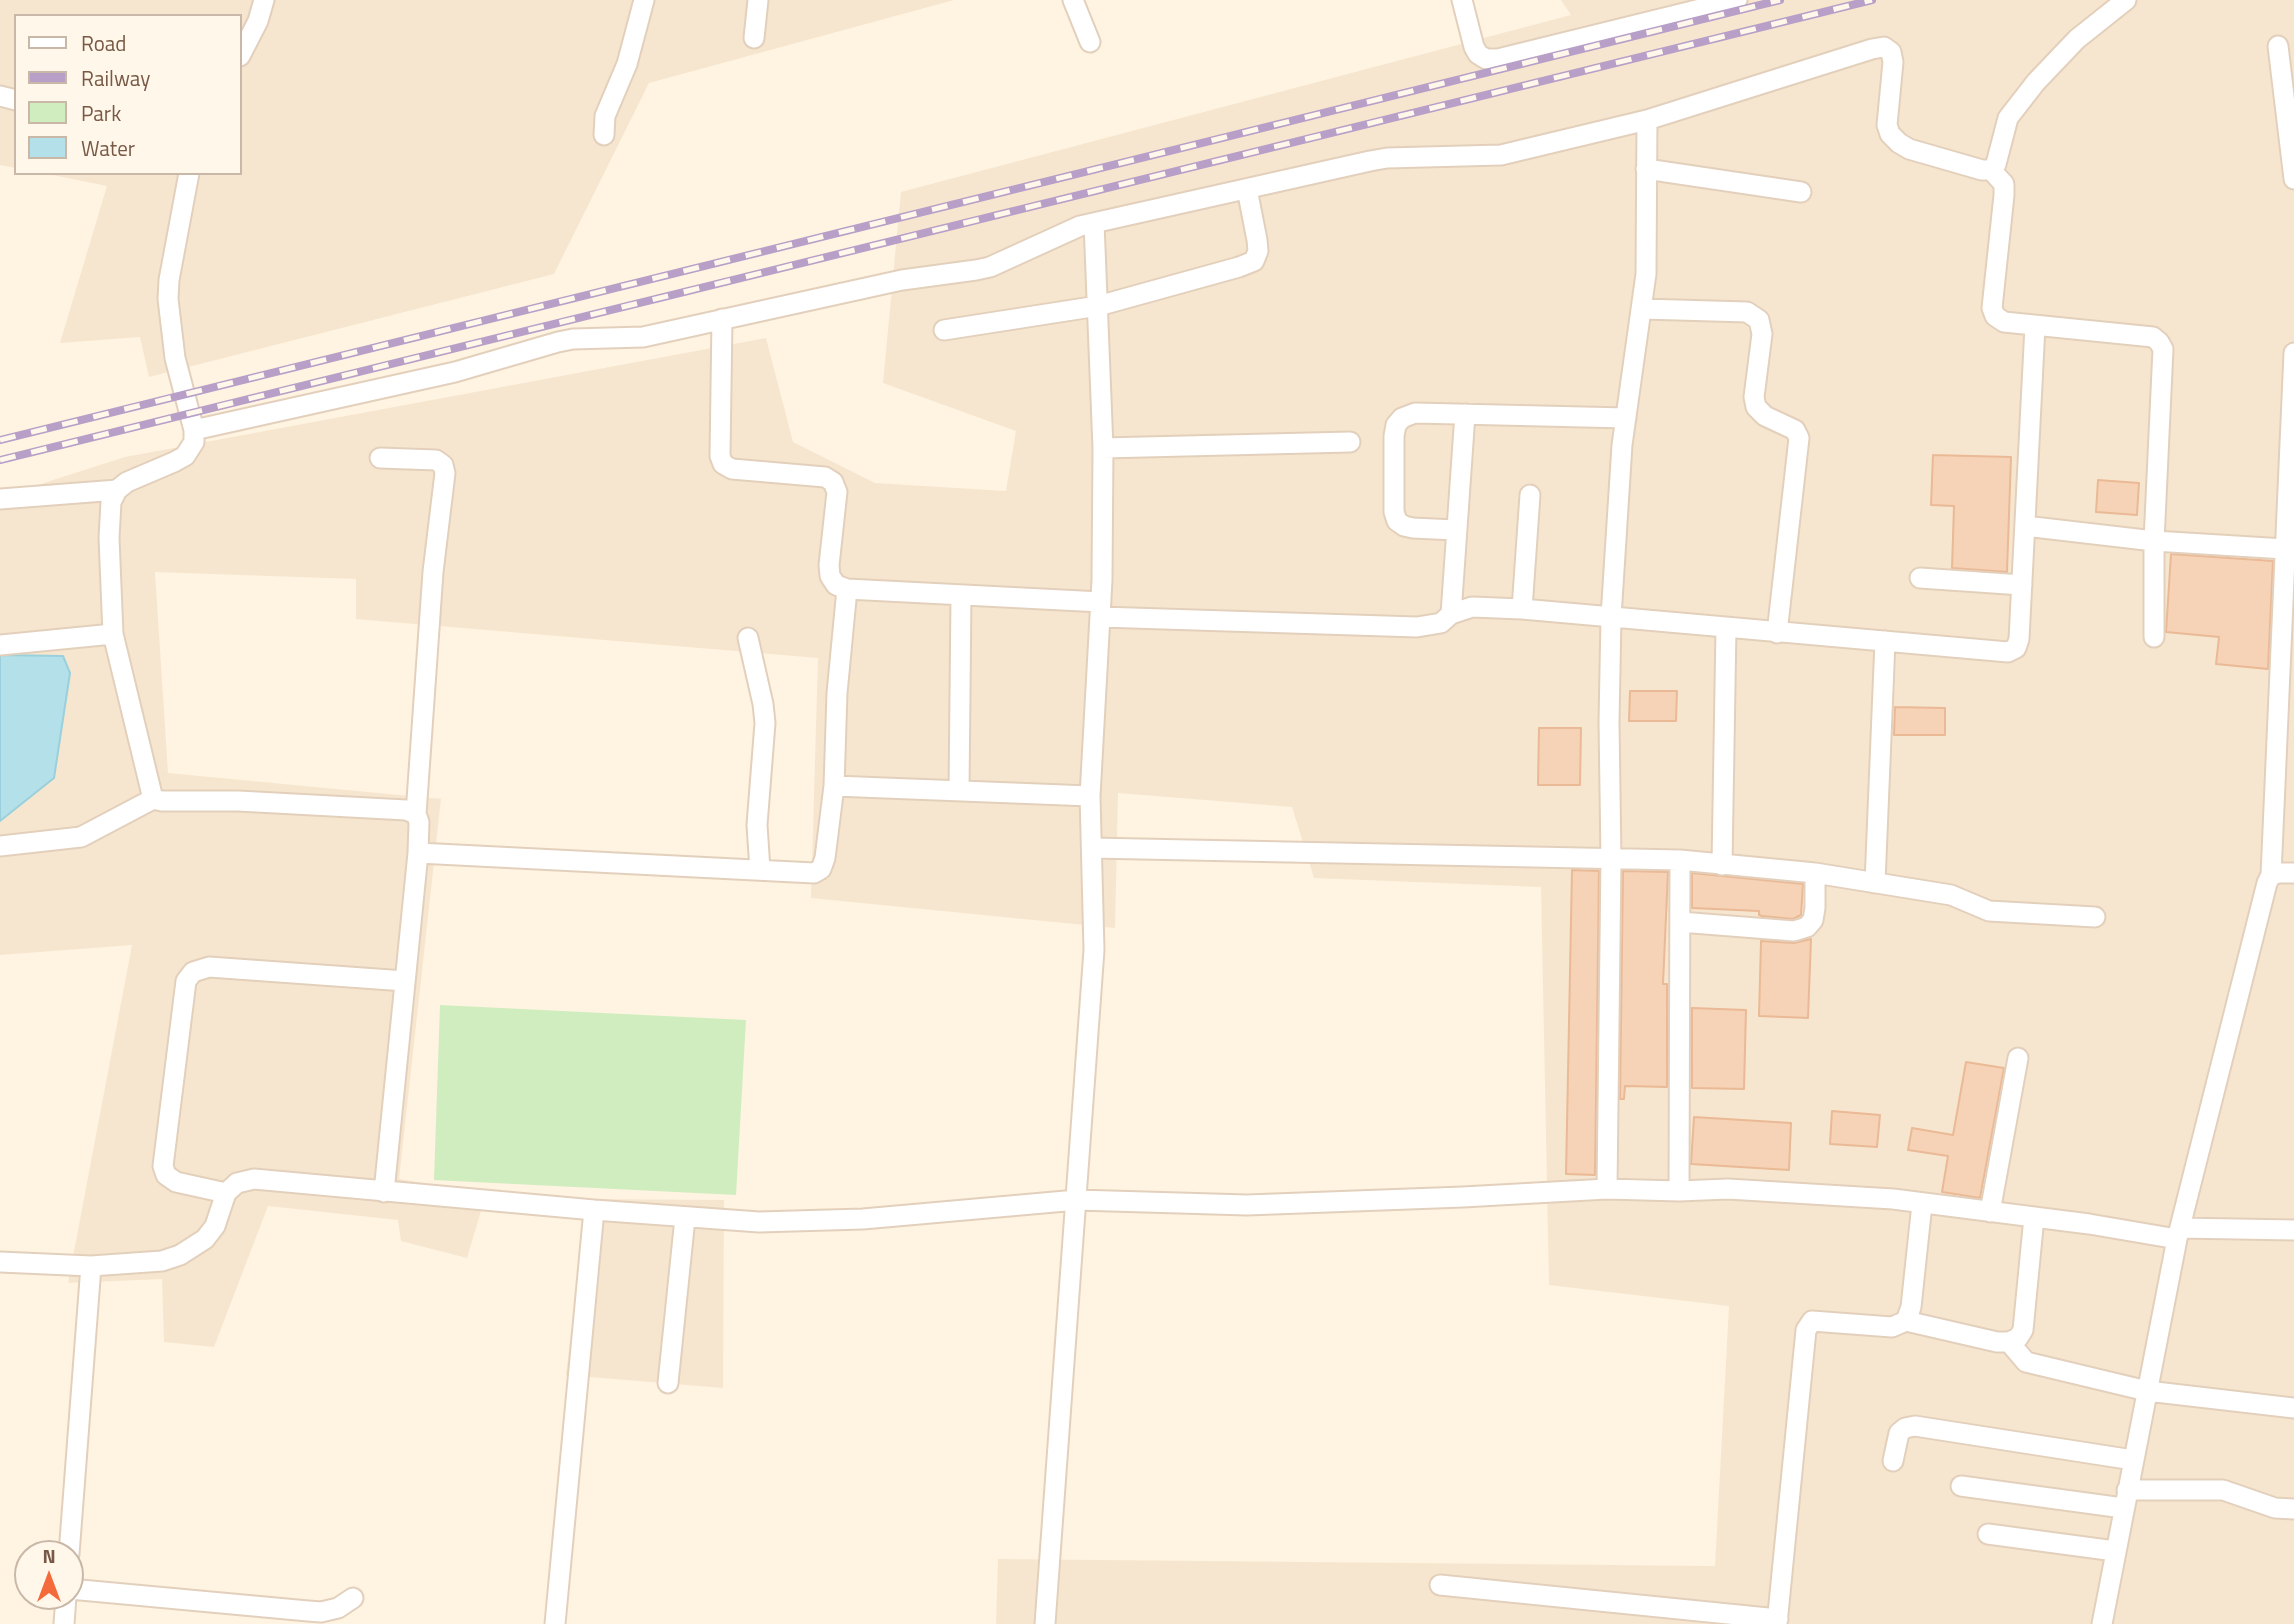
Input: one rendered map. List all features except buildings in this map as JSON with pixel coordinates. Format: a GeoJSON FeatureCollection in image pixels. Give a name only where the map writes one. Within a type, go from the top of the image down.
{"type":"FeatureCollection","features":[{"type":"Feature","properties":{"kind":"street"},"geometry":{"type":"LineString","coordinates":[[242,52],[258,21],[264,0]]}},
{"type":"Feature","properties":{"kind":"street"},"geometry":{"type":"LineString","coordinates":[[604,135],[605,116],[627,65],[644,0]]}},
{"type":"Feature","properties":{"kind":"street"},"geometry":{"type":"LineString","coordinates":[[754,38],[758,0]]}},
{"type":"Feature","properties":{"kind":"street"},"geometry":{"type":"LineString","coordinates":[[1073,0],[1090,42]]}},
{"type":"Feature","properties":{"kind":"street"},"geometry":{"type":"LineString","coordinates":[[1462,0],[1478,54],[1486,60],[1498,60],[1737,0]]}},
{"type":"Feature","properties":{"kind":"street"},"geometry":{"type":"LineString","coordinates":[[1991,170],[1996,164],[2008,118],[2049,65],[2086,31],[2126,0]]}},
{"type":"Feature","properties":{"kind":"street"},"geometry":{"type":"LineString","coordinates":[[2278,46],[2294,179]]}},
{"type":"Feature","properties":{"kind":"street"},"geometry":{"type":"LineString","coordinates":[[194,430],[455,372],[558,342],[573,339],[643,337],[902,279],[990,267],[1066,231],[1094,223],[1387,158],[1501,155],[1647,120],[1884,47],[1891,52],[1894,62],[1887,113],[1890,134],[1909,149],[1982,170],[1991,170],[2004,184],[1992,308],[1995,316],[2004,322],[2153,337],[2163,349],[2154,541],[2154,637]]}},
{"type":"Feature","properties":{"kind":"street"},"geometry":{"type":"LineString","coordinates":[[1607,1189],[1611,617],[1619,474],[1646,274],[1647,120]]}},
{"type":"Feature","properties":{"kind":"street"},"geometry":{"type":"LineString","coordinates":[[1646,169],[1801,192]]}},
{"type":"Feature","properties":{"kind":"street"},"geometry":{"type":"LineString","coordinates":[[153,799],[113,634],[109,521],[111,502],[117,490],[127,482],[185,456],[194,442],[194,430],[175,358],[168,299],[169,280],[189,175]]}},
{"type":"Feature","properties":{"kind":"street"},"geometry":{"type":"LineString","coordinates":[[944,330],[1098,306],[1254,261],[1258,251],[1257,240],[1247,190]]}},
{"type":"Feature","properties":{"kind":"street"},"geometry":{"type":"LineString","coordinates":[[1045,1624],[1094,950],[1090,796],[1100,610],[1102,448],[1094,223]]}},
{"type":"Feature","properties":{"kind":"street"},"geometry":{"type":"LineString","coordinates":[[1643,309],[1747,312],[1759,320],[1762,334],[1754,397],[1756,407],[1765,416],[1795,430],[1799,438],[1777,633]]}},
{"type":"Feature","properties":{"kind":"street"},"geometry":{"type":"LineString","coordinates":[[722,319],[720,456],[723,464],[732,469],[825,477],[833,482],[837,492],[830,576],[836,585],[847,589],[961,595],[1100,610],[1417,627],[1441,623],[1451,614],[1472,607],[1522,609],[2008,652],[2016,648],[2019,639],[2035,326]]}},
{"type":"Feature","properties":{"kind":"street"},"geometry":{"type":"LineString","coordinates":[[2102,1624],[2178,1234],[2271,875],[2288,559],[2294,353]]}},
{"type":"Feature","properties":{"kind":"street"},"geometry":{"type":"LineString","coordinates":[[1455,530],[1413,528],[1397,521],[1394,512],[1394,436],[1396,425],[1402,418],[1415,413],[1626,418]]}},
{"type":"Feature","properties":{"kind":"street"},"geometry":{"type":"LineString","coordinates":[[1451,614],[1465,414]]}},
{"type":"Feature","properties":{"kind":"street"},"geometry":{"type":"LineString","coordinates":[[1102,448],[1350,442]]}},
{"type":"Feature","properties":{"kind":"street"},"geometry":{"type":"LineString","coordinates":[[380,458],[436,460],[443,465],[445,473],[433,572],[416,814],[419,822],[418,853],[384,1192]]}},
{"type":"Feature","properties":{"kind":"street"},"geometry":{"type":"LineString","coordinates":[[0,499],[117,490]]}},
{"type":"Feature","properties":{"kind":"street"},"geometry":{"type":"LineString","coordinates":[[1522,609],[1531,495]]}},
{"type":"Feature","properties":{"kind":"street"},"geometry":{"type":"LineString","coordinates":[[2025,526],[2288,559]]}},
{"type":"Feature","properties":{"kind":"street"},"geometry":{"type":"LineString","coordinates":[[1920,578],[2022,584]]}},
{"type":"Feature","properties":{"kind":"street"},"geometry":{"type":"LineString","coordinates":[[418,853],[814,873],[821,869],[825,858],[834,786],[837,693],[847,589]]}},
{"type":"Feature","properties":{"kind":"street"},"geometry":{"type":"LineString","coordinates":[[958,791],[961,595]]}},
{"type":"Feature","properties":{"kind":"street"},"geometry":{"type":"LineString","coordinates":[[1722,864],[1726,627]]}},
{"type":"Feature","properties":{"kind":"street"},"geometry":{"type":"LineString","coordinates":[[0,645],[113,634]]}},
{"type":"Feature","properties":{"kind":"street"},"geometry":{"type":"LineString","coordinates":[[748,638],[765,723],[757,825],[760,870]]}},
{"type":"Feature","properties":{"kind":"street"},"geometry":{"type":"LineString","coordinates":[[1875,883],[1885,641]]}},
{"type":"Feature","properties":{"kind":"street"},"geometry":{"type":"LineString","coordinates":[[834,786],[1090,796]]}},
{"type":"Feature","properties":{"kind":"street"},"geometry":{"type":"LineString","coordinates":[[0,846],[80,838],[153,799],[406,810],[416,814]]}},
{"type":"Feature","properties":{"kind":"street"},"geometry":{"type":"LineString","coordinates":[[1092,848],[1680,860],[1815,873],[1951,895],[1989,911],[2095,917]]}},
{"type":"Feature","properties":{"kind":"street"},"geometry":{"type":"LineString","coordinates":[[1679,1191],[1680,860]]}},
{"type":"Feature","properties":{"kind":"street"},"geometry":{"type":"LineString","coordinates":[[1680,922],[1794,931],[1807,927],[1813,920],[1815,908],[1815,873]]}},
{"type":"Feature","properties":{"kind":"street"},"geometry":{"type":"LineString","coordinates":[[2271,875],[2294,873]]}},
{"type":"Feature","properties":{"kind":"street"},"geometry":{"type":"LineString","coordinates":[[226,1193],[176,1182],[166,1175],[163,1166],[186,981],[193,972],[209,967],[405,981]]}},
{"type":"Feature","properties":{"kind":"street"},"geometry":{"type":"LineString","coordinates":[[1990,1212],[2018,1058]]}},
{"type":"Feature","properties":{"kind":"street"},"geometry":{"type":"LineString","coordinates":[[0,1262],[91,1266],[162,1261],[180,1255],[205,1239],[215,1226],[226,1193],[237,1183],[254,1180],[685,1218],[759,1222],[863,1219],[1077,1200],[1247,1205],[1607,1189],[1728,1189],[1893,1199],[2178,1234],[2294,1230]]}},
{"type":"Feature","properties":{"kind":"street"},"geometry":{"type":"LineString","coordinates":[[1906,1321],[1911,1307],[1922,1203]]}},
{"type":"Feature","properties":{"kind":"street"},"geometry":{"type":"LineString","coordinates":[[555,1624],[594,1210]]}},
{"type":"Feature","properties":{"kind":"street"},"geometry":{"type":"LineString","coordinates":[[1440,1586],[1778,1622],[1806,1330],[1812,1321],[1892,1327],[1906,1321],[1997,1342],[2010,1342],[2018,1338],[2023,1331],[2034,1217]]}},
{"type":"Feature","properties":{"kind":"street"},"geometry":{"type":"LineString","coordinates":[[668,1383],[685,1218]]}},
{"type":"Feature","properties":{"kind":"street"},"geometry":{"type":"LineString","coordinates":[[70,1540],[91,1266]]}},
{"type":"Feature","properties":{"kind":"street"},"geometry":{"type":"LineString","coordinates":[[2010,1342],[2026,1362],[2147,1391],[2294,1408]]}},
{"type":"Feature","properties":{"kind":"street"},"geometry":{"type":"LineString","coordinates":[[1893,1461],[1899,1433],[1905,1428],[1915,1426],[2133,1460]]}},
{"type":"Feature","properties":{"kind":"street"},"geometry":{"type":"LineString","coordinates":[[1961,1486],[2125,1499],[2222,1490],[2276,1508],[2294,1509]]}},
{"type":"Feature","properties":{"kind":"street"},"geometry":{"type":"LineString","coordinates":[[1988,1534],[2115,1550]]}},
{"type":"Feature","properties":{"kind":"street"},"geometry":{"type":"LineString","coordinates":[[84,1590],[321,1612],[338,1608],[353,1598]]}},
{"type":"Feature","properties":{"kind":"shaded area"},"geometry":{"type":"Polygon","coordinates":[[[0,0],[954,0],[649,83],[554,274],[149,377],[140,337],[60,343],[107,186],[53,175],[242,175],[242,14],[14,14],[14,168],[0,165],[0,0]]]}},
{"type":"Feature","properties":{"kind":"shaded area"},"geometry":{"type":"Polygon","coordinates":[[[1561,0],[2294,0],[2294,1624],[996,1624],[998,1559],[1715,1566],[1729,1306],[1549,1285],[1541,887],[1314,878],[1292,807],[1118,793],[1115,928],[811,898],[818,658],[356,619],[356,579],[155,572],[168,773],[441,799],[399,1179],[486,1194],[467,1258],[401,1241],[398,1220],[268,1206],[214,1347],[164,1342],[162,1279],[68,1283],[132,945],[0,955],[0,497],[125,457],[766,338],[793,442],[875,483],[1006,491],[1016,431],[883,383],[901,192],[1571,15],[1561,0]]]}},
{"type":"Feature","properties":{"kind":"shaded area"},"geometry":{"type":"Polygon","coordinates":[[[587,1199],[724,1200],[723,1388],[566,1375],[587,1199]]]}},
{"type":"Feature","properties":{"kind":"green space"},"geometry":{"type":"Polygon","coordinates":[[[440,1005],[746,1020],[736,1195],[434,1180],[440,1005]]]}},
{"type":"Feature","properties":{"kind":"water"},"geometry":{"type":"Polygon","coordinates":[[[0,655],[63,656],[70,673],[54,778],[0,821],[0,655]]]}},
{"type":"Feature","properties":{"kind":"railway"},"geometry":{"type":"LineString","coordinates":[[0,440],[1780,0]]}},
{"type":"Feature","properties":{"kind":"railway"},"geometry":{"type":"LineString","coordinates":[[0,460],[1872,0]]}}]}
